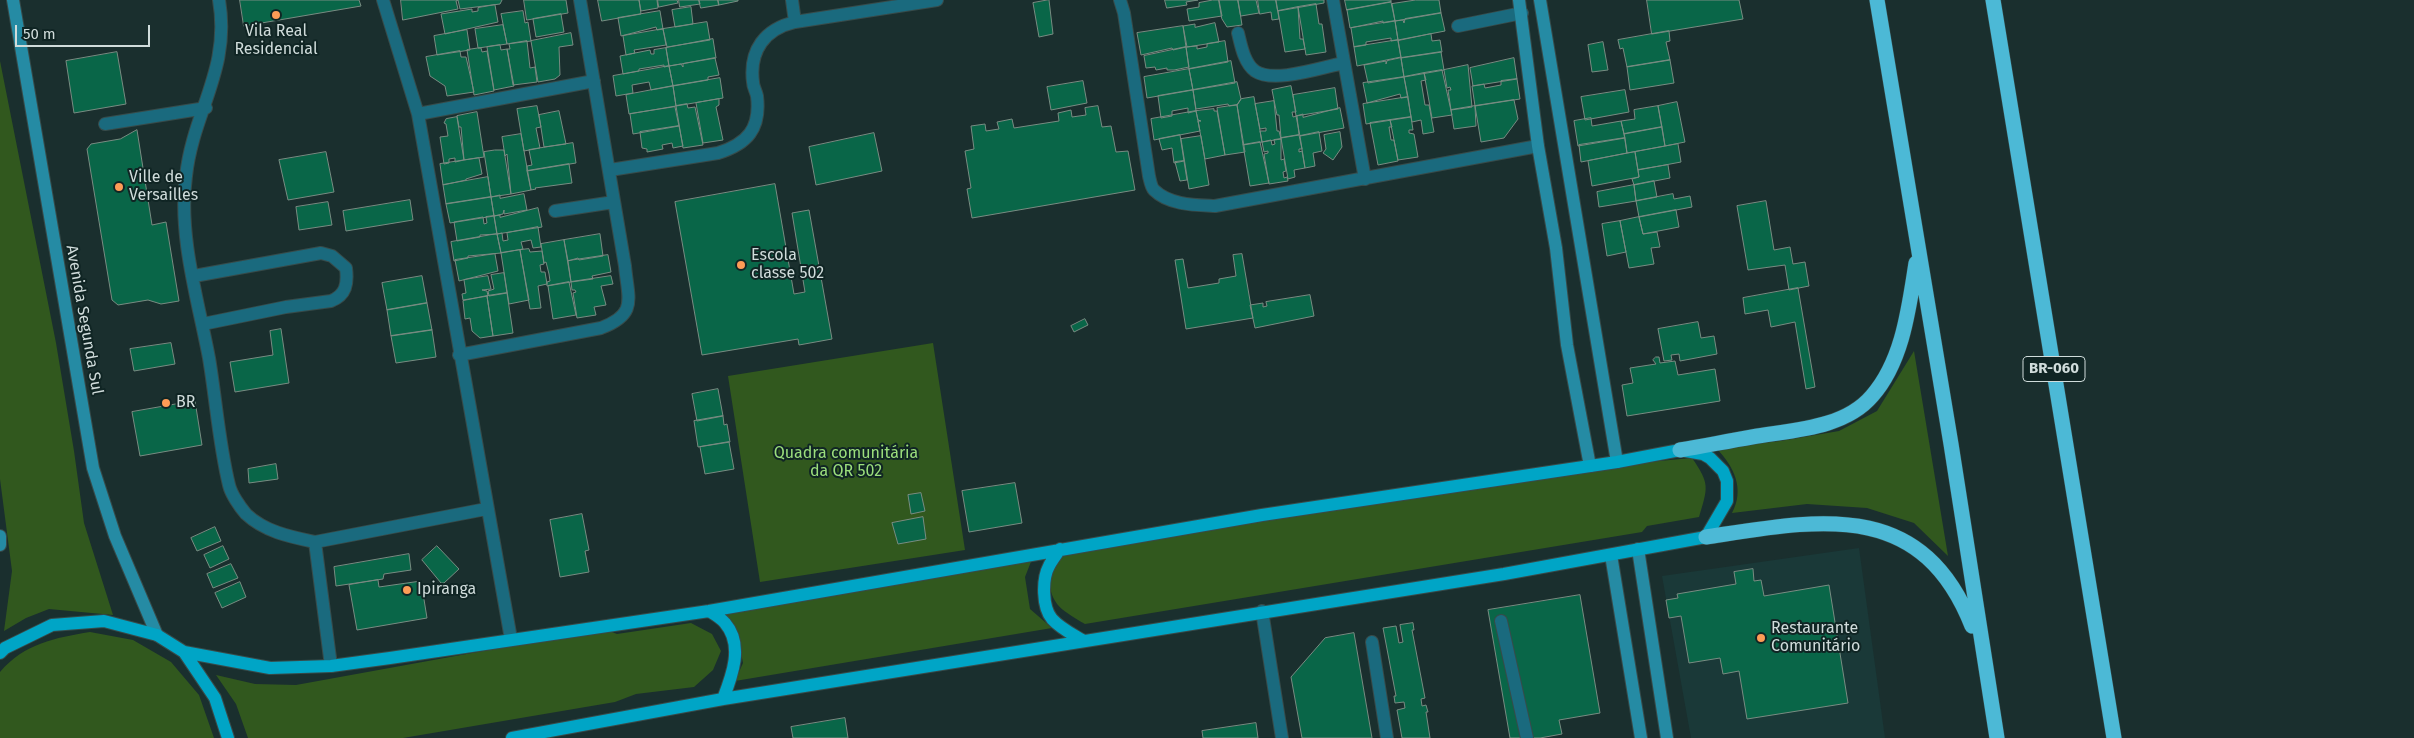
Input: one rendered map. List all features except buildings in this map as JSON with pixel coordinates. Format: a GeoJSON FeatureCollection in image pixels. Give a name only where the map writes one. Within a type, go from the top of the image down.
{"type":"FeatureCollection","features":[{"type":"Feature","properties":{"kind":"highway"},"geometry":{"type":"LineString","coordinates":[[1877,0],[1951,444],[1982,652],[1997,738]]}},
{"type":"Feature","properties":{"kind":"highway","name":"BR-060"},"geometry":{"type":"LineString","coordinates":[[1993,0],[2114,738]]}},
{"type":"Feature","properties":{"kind":"highway"},"geometry":{"type":"LineString","coordinates":[[1680,450],[1820,424],[1836,420],[1857,409],[1872,396],[1886,376],[1898,348],[1908,309],[1918,249]]}},
{"type":"Feature","properties":{"kind":"highway"},"geometry":{"type":"LineString","coordinates":[[1706,537],[1772,527],[1831,522],[1880,530],[1900,539],[1935,563],[1952,586],[1965,609],[1982,652]]}},
{"type":"Feature","properties":{"kind":"main road"},"geometry":{"type":"LineString","coordinates":[[0,653],[5,648],[52,625],[104,621],[157,635],[184,652],[270,668],[331,666],[709,611],[1262,515],[1617,462],[1680,450],[1702,454],[1710,458],[1723,471],[1727,481],[1727,501],[1706,537],[1504,574],[1262,611],[723,699],[527,737],[512,738]]}},
{"type":"Feature","properties":{"kind":"main road"},"geometry":{"type":"LineString","coordinates":[[1060,549],[1049,566],[1044,580],[1046,601],[1051,618],[1064,630],[1082,640]]}},
{"type":"Feature","properties":{"kind":"main road"},"geometry":{"type":"LineString","coordinates":[[709,611],[726,623],[735,651],[734,668],[723,699]]}},
{"type":"Feature","properties":{"kind":"main road"},"geometry":{"type":"LineString","coordinates":[[184,652],[215,698],[228,738]]}},
{"type":"Feature","properties":{"kind":"street","name":"Avenida Segunda Sul"},"geometry":{"type":"LineString","coordinates":[[13,0],[93,468],[115,536],[157,635]]}},
{"type":"Feature","properties":{"kind":"street"},"geometry":{"type":"LineString","coordinates":[[219,0],[223,39],[206,108],[194,138],[184,191],[185,236],[203,324],[229,487],[246,514],[266,528],[287,537],[315,542],[486,509]]}},
{"type":"Feature","properties":{"kind":"street"},"geometry":{"type":"LineString","coordinates":[[383,0],[418,114],[486,509],[511,639]]}},
{"type":"Feature","properties":{"kind":"street"},"geometry":{"type":"LineString","coordinates":[[460,355],[601,328],[622,318],[628,308],[610,170],[580,0]]}},
{"type":"Feature","properties":{"kind":"street"},"geometry":{"type":"LineString","coordinates":[[792,0],[795,22]]}},
{"type":"Feature","properties":{"kind":"street"},"geometry":{"type":"LineString","coordinates":[[610,170],[718,153],[735,148],[746,140],[753,131],[757,111],[756,94],[752,82],[755,55],[766,36],[773,30],[795,22],[937,0]]}},
{"type":"Feature","properties":{"kind":"street"},"geometry":{"type":"LineString","coordinates":[[1120,0],[1124,13],[1140,125],[1153,189],[1167,199],[1189,205],[1214,206],[1538,146]]}},
{"type":"Feature","properties":{"kind":"street"},"geometry":{"type":"LineString","coordinates":[[1333,0],[1365,179]]}},
{"type":"Feature","properties":{"kind":"street"},"geometry":{"type":"LineString","coordinates":[[1540,0],[1617,462]]}},
{"type":"Feature","properties":{"kind":"street"},"geometry":{"type":"LineString","coordinates":[[1458,26],[1520,6],[1538,146],[1556,248],[1567,344],[1590,466]]}},
{"type":"Feature","properties":{"kind":"street"},"geometry":{"type":"LineString","coordinates":[[1238,32],[1242,52],[1254,71],[1264,76],[1283,76],[1344,63]]}},
{"type":"Feature","properties":{"kind":"street"},"geometry":{"type":"LineString","coordinates":[[418,114],[594,81]]}},
{"type":"Feature","properties":{"kind":"street"},"geometry":{"type":"LineString","coordinates":[[105,124],[206,108]]}},
{"type":"Feature","properties":{"kind":"street"},"geometry":{"type":"LineString","coordinates":[[555,211],[614,202]]}},
{"type":"Feature","properties":{"kind":"street"},"geometry":{"type":"LineString","coordinates":[[194,276],[321,254],[332,256],[346,268],[348,280],[346,288],[338,298],[331,301],[286,307],[203,324]]}},
{"type":"Feature","properties":{"kind":"street"},"geometry":{"type":"LineString","coordinates":[[0,536],[0,545]]}},
{"type":"Feature","properties":{"kind":"street"},"geometry":{"type":"LineString","coordinates":[[315,542],[331,666]]}},
{"type":"Feature","properties":{"kind":"street"},"geometry":{"type":"LineString","coordinates":[[1638,549],[1667,738]]}},
{"type":"Feature","properties":{"kind":"street"},"geometry":{"type":"LineString","coordinates":[[1611,555],[1641,738]]}},
{"type":"Feature","properties":{"kind":"street"},"geometry":{"type":"LineString","coordinates":[[1262,611],[1282,738]]}},
{"type":"Feature","properties":{"kind":"street"},"geometry":{"type":"LineString","coordinates":[[1501,621],[1527,738]]}},
{"type":"Feature","properties":{"kind":"street"},"geometry":{"type":"LineString","coordinates":[[1372,642],[1387,738]]}},
{"type":"Feature","properties":{"kind":"shaded area"},"geometry":{"type":"Polygon","coordinates":[[[1859,548],[1885,738],[1691,738],[1662,576],[1859,548]]]}},
{"type":"Feature","properties":{"kind":"green space"},"geometry":{"type":"Polygon","coordinates":[[[0,61],[56,343],[84,523],[113,615],[49,609],[26,618],[4,631],[12,571],[0,479],[0,61]]]}},
{"type":"Feature","properties":{"kind":"green space","name":"Quadra comunitária da QR 502"},"geometry":{"type":"Polygon","coordinates":[[[933,343],[965,550],[760,582],[728,376],[933,343]]]}},
{"type":"Feature","properties":{"kind":"green space"},"geometry":{"type":"Polygon","coordinates":[[[1914,351],[1948,556],[1914,523],[1867,508],[1807,504],[1732,513],[1738,495],[1736,478],[1728,462],[1716,448],[1780,441],[1839,431],[1877,411],[1914,351]]]}},
{"type":"Feature","properties":{"kind":"green space"},"geometry":{"type":"Polygon","coordinates":[[[1692,458],[1702,474],[1706,486],[1699,517],[1647,526],[1642,532],[1085,624],[1068,614],[1057,604],[1053,598],[1049,582],[1048,571],[1065,553],[1628,459],[1637,463],[1692,458]]]}},
{"type":"Feature","properties":{"kind":"green space"},"geometry":{"type":"Polygon","coordinates":[[[1034,554],[1025,577],[1030,609],[1052,628],[735,681],[743,663],[736,628],[720,609],[1034,554]]]}},
{"type":"Feature","properties":{"kind":"green space"},"geometry":{"type":"Polygon","coordinates":[[[691,623],[712,634],[721,651],[713,670],[694,687],[636,694],[615,702],[403,738],[248,738],[236,704],[216,675],[255,684],[296,685],[604,629],[617,634],[691,623]]]}},
{"type":"Feature","properties":{"kind":"green space"},"geometry":{"type":"Polygon","coordinates":[[[90,632],[133,640],[171,662],[199,695],[214,738],[0,738],[0,672],[20,654],[41,643],[90,632]]]}},
{"type":"Feature","properties":{"kind":"place","name":"Vila Real Residencial"},"geometry":{"type":"Point","coordinates":[276,15]}},
{"type":"Feature","properties":{"kind":"place","name":"Ville de Versailles"},"geometry":{"type":"Point","coordinates":[119,187]}},
{"type":"Feature","properties":{"kind":"place","name":"Escola classe 502"},"geometry":{"type":"Point","coordinates":[741,265]}},
{"type":"Feature","properties":{"kind":"place","name":"BR"},"geometry":{"type":"Point","coordinates":[166,403]}},
{"type":"Feature","properties":{"kind":"place","name":"Ipiranga"},"geometry":{"type":"Point","coordinates":[407,590]}},
{"type":"Feature","properties":{"kind":"place","name":"Restaurante Comunitário"},"geometry":{"type":"Point","coordinates":[1761,638]}}]}
